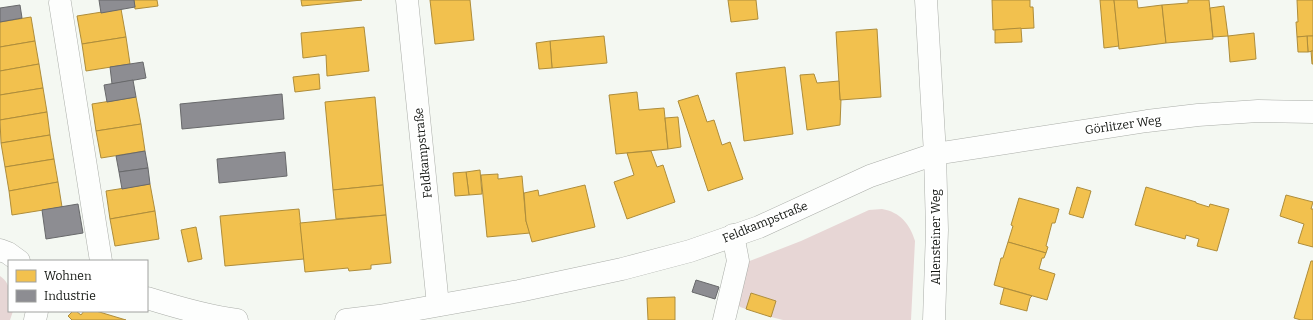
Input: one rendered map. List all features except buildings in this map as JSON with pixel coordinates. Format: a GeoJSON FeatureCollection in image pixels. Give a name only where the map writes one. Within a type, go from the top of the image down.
{"type":"FeatureCollection","features":[{"type":"Feature","properties":{"kind":"street","name":"Feldkampstraße"},"geometry":{"type":"LineString","coordinates":[[407,0],[438,305]]}},
{"type":"Feature","properties":{"kind":"street"},"geometry":{"type":"LineString","coordinates":[[926,0],[935,154]]}},
{"type":"Feature","properties":{"kind":"street"},"geometry":{"type":"LineString","coordinates":[[60,3],[101,260]]}},
{"type":"Feature","properties":{"kind":"street","name":"Görlitzer Weg"},"geometry":{"type":"LineString","coordinates":[[935,154],[1147,121],[1198,115],[1258,111],[1313,112]]}},
{"type":"Feature","properties":{"kind":"street","name":"Feldkampstraße"},"geometry":{"type":"LineString","coordinates":[[346,320],[379,316],[519,291],[622,269],[690,251],[759,227],[870,176],[935,154]]}},
{"type":"Feature","properties":{"kind":"street","name":"Allensteiner Weg"},"geometry":{"type":"LineString","coordinates":[[934,320],[937,230],[935,154]]}},
{"type":"Feature","properties":{"kind":"street"},"geometry":{"type":"LineString","coordinates":[[724,320],[738,261],[733,235]]}},
{"type":"Feature","properties":{"kind":"street"},"geometry":{"type":"LineString","coordinates":[[0,250],[8,253],[18,260]]}},
{"type":"Feature","properties":{"kind":"street"},"geometry":{"type":"LineString","coordinates":[[148,298],[176,307],[237,320]]}},
{"type":"Feature","properties":{"kind":"shaded area"},"geometry":{"type":"Polygon","coordinates":[[[882,209],[899,216],[907,224],[915,241],[911,320],[783,320],[771,317],[776,301],[751,293],[746,309],[737,304],[747,262],[801,241],[869,210],[882,209]]]}},
{"type":"Feature","properties":{"kind":"shaded area"},"geometry":{"type":"Polygon","coordinates":[[[0,276],[8,285],[8,312],[13,312],[10,320],[0,320],[0,276]]]}}]}
